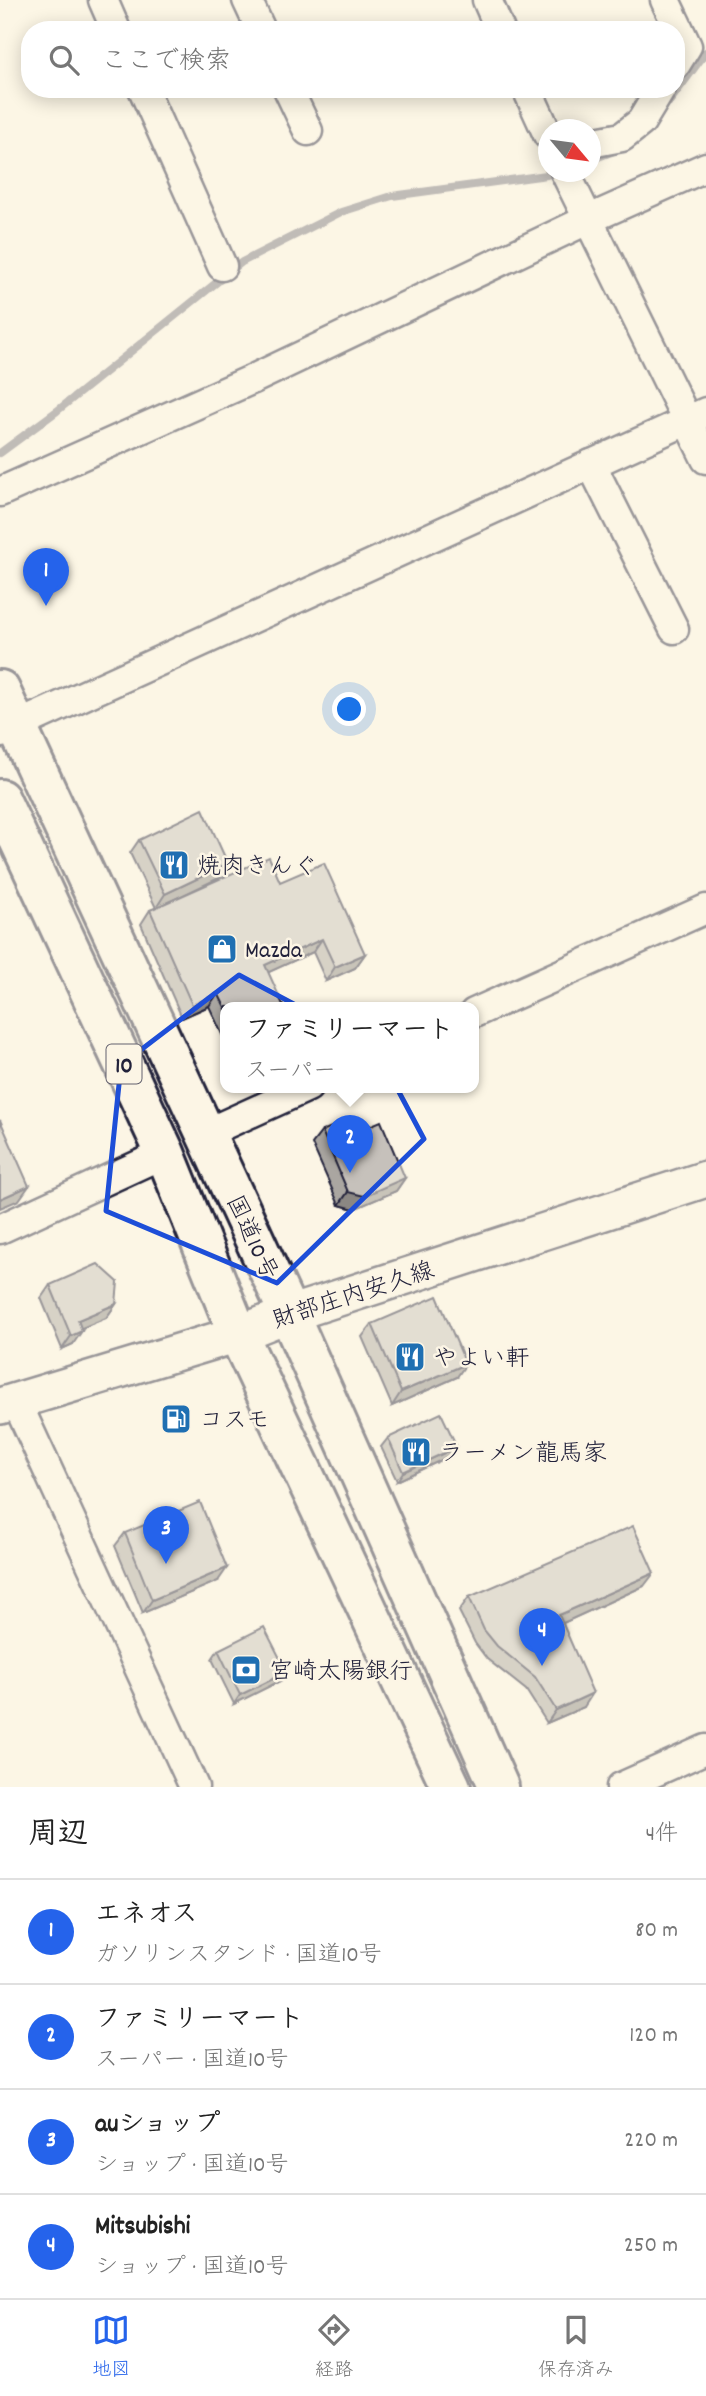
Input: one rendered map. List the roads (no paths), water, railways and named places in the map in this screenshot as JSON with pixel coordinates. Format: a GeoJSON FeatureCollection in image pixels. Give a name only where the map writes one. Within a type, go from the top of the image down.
{"type":"FeatureCollection","features":[{"type":"Feature","properties":{"kind":"highway","name":"国道10号"},"geometry":{"type":"LineString","coordinates":[[0,690],[8,730],[289,1314],[499,1787]]}},
{"type":"Feature","properties":{"kind":"highway","name":"国道10号"},"geometry":{"type":"LineString","coordinates":[[0,799],[165,1153],[237,1334],[451,1787]]}},
{"type":"Feature","properties":{"kind":"main road","name":"財部庄内安久線"},"geometry":{"type":"LineString","coordinates":[[8,1403],[237,1334],[289,1314],[706,1179]]}},
{"type":"Feature","properties":{"kind":"street"},"geometry":{"type":"LineString","coordinates":[[103,0],[112,21]]}},
{"type":"Feature","properties":{"kind":"street"},"geometry":{"type":"LineString","coordinates":[[247,0],[257,21]]}},
{"type":"Feature","properties":{"kind":"street"},"geometry":{"type":"LineString","coordinates":[[487,0],[496,21]]}},
{"type":"Feature","properties":{"kind":"street"},"geometry":{"type":"LineString","coordinates":[[664,0],[674,21]]}},
{"type":"Feature","properties":{"kind":"street"},"geometry":{"type":"LineString","coordinates":[[147,98],[222,266]]}},
{"type":"Feature","properties":{"kind":"street"},"geometry":{"type":"LineString","coordinates":[[292,98],[308,131]]}},
{"type":"Feature","properties":{"kind":"street"},"geometry":{"type":"LineString","coordinates":[[531,98],[541,119]]}},
{"type":"Feature","properties":{"kind":"street"},"geometry":{"type":"LineString","coordinates":[[601,141],[622,137],[642,122],[656,98]]}},
{"type":"Feature","properties":{"kind":"street"},"geometry":{"type":"LineString","coordinates":[[0,492],[251,380],[587,220],[706,167]]}},
{"type":"Feature","properties":{"kind":"street"},"geometry":{"type":"LineString","coordinates":[[570,182],[587,220],[697,416],[706,458]]}},
{"type":"Feature","properties":{"kind":"street"},"geometry":{"type":"LineString","coordinates":[[8,730],[697,416]]}},
{"type":"Feature","properties":{"kind":"street"},"geometry":{"type":"LineString","coordinates":[[590,464],[674,629]]}},
{"type":"Feature","properties":{"kind":"street"},"geometry":{"type":"LineString","coordinates":[[479,1011],[706,909]]}},
{"type":"Feature","properties":{"kind":"street"},"geometry":{"type":"LineString","coordinates":[[204,1134],[295,1093]]}},
{"type":"Feature","properties":{"kind":"street"},"geometry":{"type":"LineString","coordinates":[[0,1229],[165,1153]]}},
{"type":"Feature","properties":{"kind":"street"},"geometry":{"type":"LineString","coordinates":[[8,1403],[194,1787]]}},
{"type":"Feature","properties":{"kind":"street"},"geometry":{"type":"LineString","coordinates":[[621,1787],[706,1749]]}},
{"type":"Feature","properties":{"kind":"waterway"},"geometry":{"type":"LineString","coordinates":[[685,80],[706,52]]}},
{"type":"Feature","properties":{"kind":"waterway"},"geometry":{"type":"LineString","coordinates":[[669,102],[672,98]]}},
{"type":"Feature","properties":{"kind":"waterway"},"geometry":{"type":"LineString","coordinates":[[601,156],[617,150]]}},
{"type":"Feature","properties":{"kind":"waterway"},"geometry":{"type":"LineString","coordinates":[[0,453],[57,411],[242,262],[341,212],[392,196],[538,176]]}},
{"type":"Feature","properties":{"kind":"place","name":"エネオス"},"geometry":{"type":"Point","coordinates":[46,606]}},
{"type":"Feature","properties":{"kind":"place","name":"焼肉きんぐ"},"geometry":{"type":"Point","coordinates":[174,865]}},
{"type":"Feature","properties":{"kind":"place","name":"Mazda"},"geometry":{"type":"Point","coordinates":[222,949]}},
{"type":"Feature","properties":{"kind":"place","name":"ファミリーマート"},"geometry":{"type":"Point","coordinates":[350,1173]}},
{"type":"Feature","properties":{"kind":"place","name":"やよい軒"},"geometry":{"type":"Point","coordinates":[410,1357]}},
{"type":"Feature","properties":{"kind":"place","name":"コスモ"},"geometry":{"type":"Point","coordinates":[176,1419]}},
{"type":"Feature","properties":{"kind":"place","name":"ラーメン龍馬家"},"geometry":{"type":"Point","coordinates":[416,1452]}},
{"type":"Feature","properties":{"kind":"place","name":"auショップ"},"geometry":{"type":"Point","coordinates":[166,1564]}},
{"type":"Feature","properties":{"kind":"place","name":"Mitsubishi"},"geometry":{"type":"Point","coordinates":[542,1666]}},
{"type":"Feature","properties":{"kind":"place","name":"宮崎太陽銀行"},"geometry":{"type":"Point","coordinates":[246,1670]}}]}
